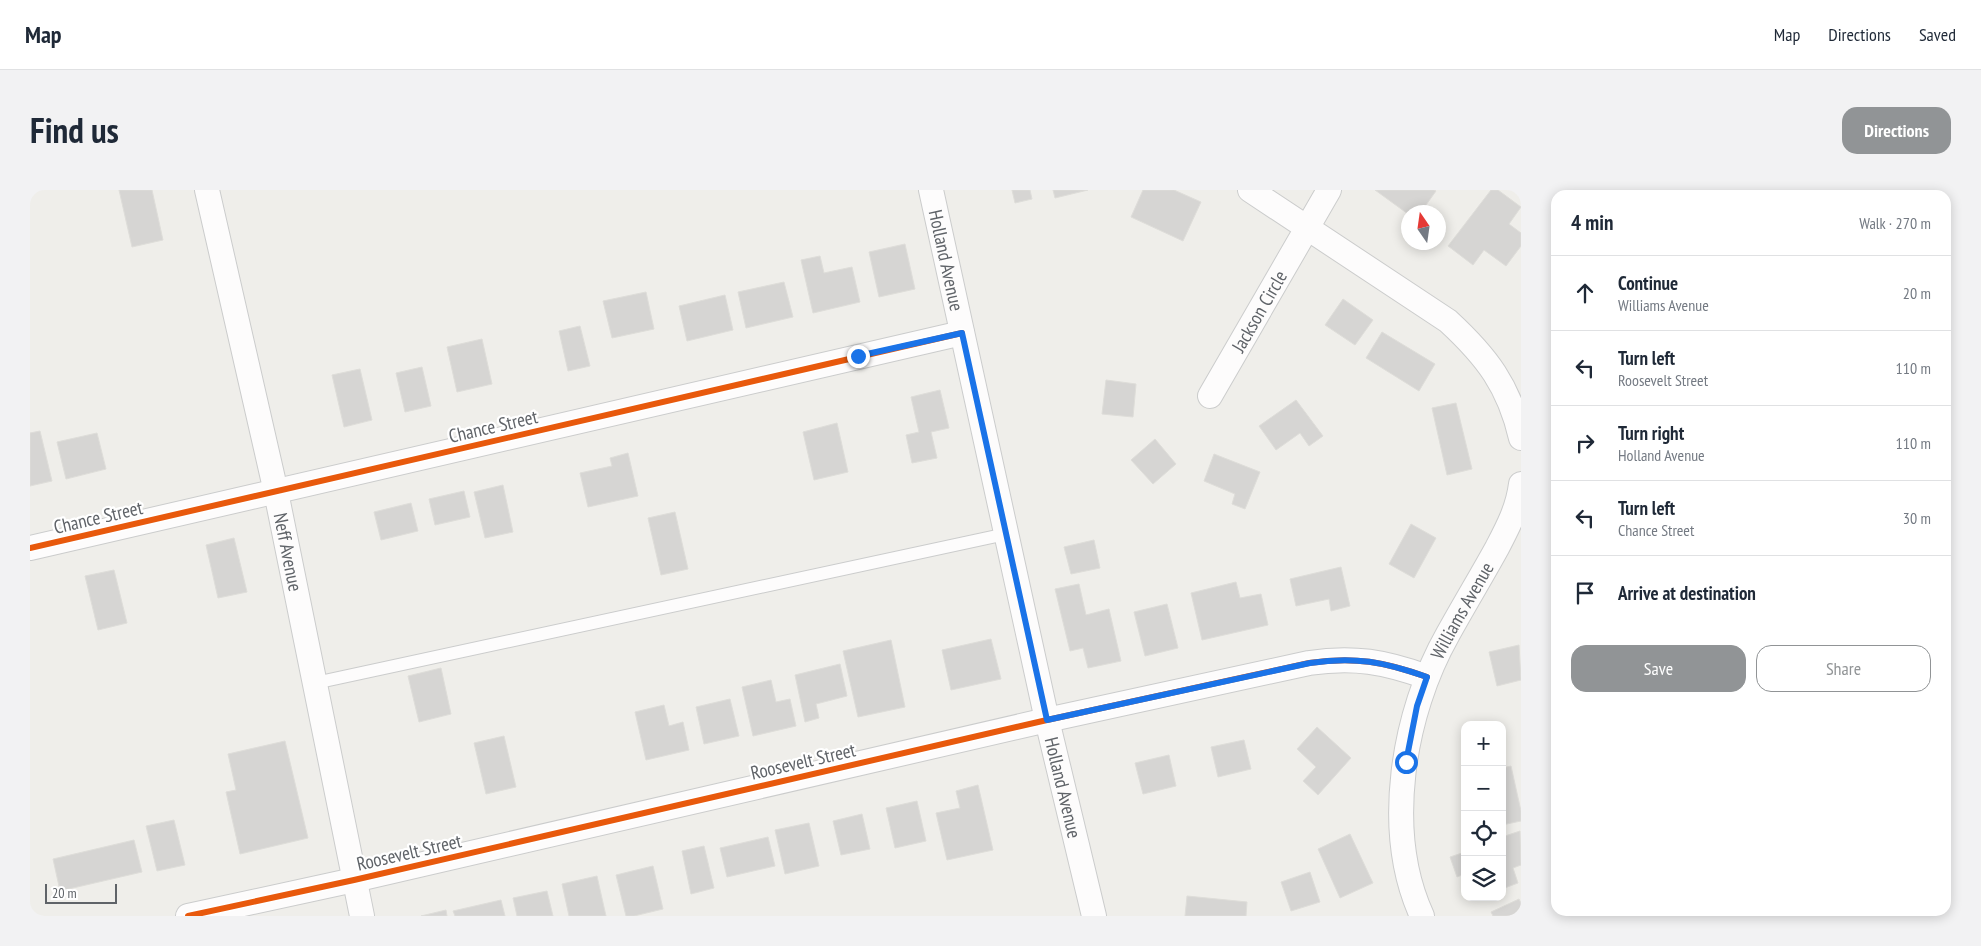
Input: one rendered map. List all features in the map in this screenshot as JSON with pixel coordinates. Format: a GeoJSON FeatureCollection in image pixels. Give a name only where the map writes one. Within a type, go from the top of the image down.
{"type":"FeatureCollection","features":[{"type":"Feature","properties":{"kind":"street","name":"Neff Avenue"},"geometry":{"type":"LineString","coordinates":[[207,190],[276,492],[362,916]]}},
{"type":"Feature","properties":{"kind":"street","name":"Holland Avenue"},"geometry":{"type":"LineString","coordinates":[[931,190],[1047,720],[1094,916]]}},
{"type":"Feature","properties":{"kind":"street"},"geometry":{"type":"LineString","coordinates":[[1250,190],[1448,321],[1469,340],[1496,373],[1512,406],[1521,438]]}},
{"type":"Feature","properties":{"kind":"street","name":"Jackson Circle"},"geometry":{"type":"LineString","coordinates":[[1210,396],[1306,226],[1329,190]]}},
{"type":"Feature","properties":{"kind":"street","name":"Chance Street"},"geometry":{"type":"LineString","coordinates":[[30,548],[962,333]]}},
{"type":"Feature","properties":{"kind":"street","name":"Williams Avenue"},"geometry":{"type":"LineString","coordinates":[[1422,916],[1414,899],[1404,857],[1400,818],[1406,762],[1417,706],[1427,677],[1447,636],[1514,514],[1521,484]]}},
{"type":"Feature","properties":{"kind":"street","name":"Roosevelt Street"},"geometry":{"type":"LineString","coordinates":[[188,916],[354,880],[1047,720],[1322,661],[1361,660],[1381,662],[1427,677]]}},
{"type":"Feature","properties":{"kind":"lane"},"geometry":{"type":"LineString","coordinates":[[315,683],[1006,534]]}},
{"type":"Feature","properties":{"kind":"building"},"geometry":{"type":"Polygon","coordinates":[[[119,190],[152,190],[163,240],[132,247],[119,190]]]}},
{"type":"Feature","properties":{"kind":"building"},"geometry":{"type":"Polygon","coordinates":[[[1012,190],[1030,190],[1032,199],[1015,203],[1012,190]]]}},
{"type":"Feature","properties":{"kind":"building"},"geometry":{"type":"Polygon","coordinates":[[[1053,190],[1088,190],[1055,198],[1053,190]]]}},
{"type":"Feature","properties":{"kind":"building"},"geometry":{"type":"Polygon","coordinates":[[[1143,190],[1174,190],[1201,202],[1183,241],[1131,217],[1143,190]]]}},
{"type":"Feature","properties":{"kind":"building"},"geometry":{"type":"Polygon","coordinates":[[[1375,190],[1436,191],[1426,205],[1401,205],[1401,209],[1375,190]]]}},
{"type":"Feature","properties":{"kind":"building"},"geometry":{"type":"Polygon","coordinates":[[[1491,190],[1498,190],[1521,207],[1509,224],[1521,233],[1521,246],[1506,266],[1484,250],[1473,265],[1448,246],[1491,190]]]}},
{"type":"Feature","properties":{"kind":"building"},"geometry":{"type":"Polygon","coordinates":[[[905,244],[915,289],[879,297],[869,252],[905,244]]]}},
{"type":"Feature","properties":{"kind":"building"},"geometry":{"type":"Polygon","coordinates":[[[820,256],[824,273],[852,267],[860,302],[813,313],[801,260],[820,256]]]}},
{"type":"Feature","properties":{"kind":"building"},"geometry":{"type":"Polygon","coordinates":[[[784,282],[793,317],[746,328],[738,292],[784,282]]]}},
{"type":"Feature","properties":{"kind":"building"},"geometry":{"type":"Polygon","coordinates":[[[646,292],[654,329],[612,338],[603,301],[646,292]]]}},
{"type":"Feature","properties":{"kind":"building"},"geometry":{"type":"Polygon","coordinates":[[[725,295],[733,330],[687,341],[679,306],[725,295]]]}},
{"type":"Feature","properties":{"kind":"building"},"geometry":{"type":"Polygon","coordinates":[[[1343,299],[1373,320],[1355,345],[1325,325],[1343,299]]]}},
{"type":"Feature","properties":{"kind":"building"},"geometry":{"type":"Polygon","coordinates":[[[580,326],[590,366],[568,371],[559,331],[580,326]]]}},
{"type":"Feature","properties":{"kind":"building"},"geometry":{"type":"Polygon","coordinates":[[[1382,332],[1435,364],[1419,391],[1366,358],[1382,332]]]}},
{"type":"Feature","properties":{"kind":"building"},"geometry":{"type":"Polygon","coordinates":[[[482,339],[492,384],[457,392],[447,347],[482,339]]]}},
{"type":"Feature","properties":{"kind":"building"},"geometry":{"type":"Polygon","coordinates":[[[422,367],[431,406],[405,412],[396,373],[422,367]]]}},
{"type":"Feature","properties":{"kind":"building"},"geometry":{"type":"Polygon","coordinates":[[[360,369],[372,420],[344,427],[332,375],[360,369]]]}},
{"type":"Feature","properties":{"kind":"building"},"geometry":{"type":"Polygon","coordinates":[[[1106,380],[1136,384],[1133,417],[1102,414],[1106,380]]]}},
{"type":"Feature","properties":{"kind":"building"},"geometry":{"type":"Polygon","coordinates":[[[940,390],[949,428],[931,432],[937,458],[912,463],[906,435],[919,432],[911,397],[940,390]]]}},
{"type":"Feature","properties":{"kind":"building"},"geometry":{"type":"Polygon","coordinates":[[[1296,400],[1323,436],[1309,446],[1300,433],[1276,450],[1259,426],[1296,400]]]}},
{"type":"Feature","properties":{"kind":"building"},"geometry":{"type":"Polygon","coordinates":[[[1456,403],[1472,469],[1447,475],[1432,408],[1456,403]]]}},
{"type":"Feature","properties":{"kind":"building"},"geometry":{"type":"Polygon","coordinates":[[[837,423],[848,472],[814,480],[803,432],[837,423]]]}},
{"type":"Feature","properties":{"kind":"building"},"geometry":{"type":"Polygon","coordinates":[[[40,431],[52,481],[30,486],[30,433],[40,431]]]}},
{"type":"Feature","properties":{"kind":"building"},"geometry":{"type":"Polygon","coordinates":[[[97,433],[106,469],[66,479],[57,442],[97,433]]]}},
{"type":"Feature","properties":{"kind":"building"},"geometry":{"type":"Polygon","coordinates":[[[1155,439],[1176,464],[1153,484],[1131,460],[1155,439]]]}},
{"type":"Feature","properties":{"kind":"building"},"geometry":{"type":"Polygon","coordinates":[[[628,453],[638,496],[588,507],[580,473],[612,466],[610,458],[628,453]]]}},
{"type":"Feature","properties":{"kind":"building"},"geometry":{"type":"Polygon","coordinates":[[[1214,454],[1260,472],[1245,509],[1232,504],[1235,494],[1204,481],[1214,454]]]}},
{"type":"Feature","properties":{"kind":"building"},"geometry":{"type":"Polygon","coordinates":[[[503,485],[513,532],[485,538],[474,492],[503,485]]]}},
{"type":"Feature","properties":{"kind":"building"},"geometry":{"type":"Polygon","coordinates":[[[464,491],[470,517],[435,525],[429,499],[464,491]]]}},
{"type":"Feature","properties":{"kind":"building"},"geometry":{"type":"Polygon","coordinates":[[[411,503],[418,531],[381,540],[374,512],[411,503]]]}},
{"type":"Feature","properties":{"kind":"building"},"geometry":{"type":"Polygon","coordinates":[[[675,512],[688,569],[661,575],[648,518],[675,512]]]}},
{"type":"Feature","properties":{"kind":"building"},"geometry":{"type":"Polygon","coordinates":[[[1411,524],[1436,538],[1414,578],[1389,564],[1411,524]]]}},
{"type":"Feature","properties":{"kind":"building"},"geometry":{"type":"Polygon","coordinates":[[[234,538],[247,592],[218,598],[206,545],[234,538]]]}},
{"type":"Feature","properties":{"kind":"building"},"geometry":{"type":"Polygon","coordinates":[[[1094,540],[1100,568],[1071,574],[1064,547],[1094,540]]]}},
{"type":"Feature","properties":{"kind":"building"},"geometry":{"type":"Polygon","coordinates":[[[1341,567],[1350,606],[1331,611],[1329,599],[1296,606],[1290,579],[1341,567]]]}},
{"type":"Feature","properties":{"kind":"building"},"geometry":{"type":"Polygon","coordinates":[[[114,570],[127,623],[98,630],[85,576],[114,570]]]}},
{"type":"Feature","properties":{"kind":"building"},"geometry":{"type":"Polygon","coordinates":[[[1236,582],[1240,598],[1261,594],[1268,625],[1202,640],[1191,593],[1236,582]]]}},
{"type":"Feature","properties":{"kind":"building"},"geometry":{"type":"Polygon","coordinates":[[[1079,584],[1086,615],[1109,609],[1121,661],[1088,668],[1083,648],[1070,651],[1055,589],[1079,584]]]}},
{"type":"Feature","properties":{"kind":"building"},"geometry":{"type":"Polygon","coordinates":[[[1167,604],[1178,648],[1145,656],[1134,612],[1167,604]]]}},
{"type":"Feature","properties":{"kind":"building"},"geometry":{"type":"Polygon","coordinates":[[[991,639],[1001,679],[951,690],[942,650],[991,639]]]}},
{"type":"Feature","properties":{"kind":"building"},"geometry":{"type":"Polygon","coordinates":[[[891,640],[905,707],[858,717],[843,651],[891,640]]]}},
{"type":"Feature","properties":{"kind":"building"},"geometry":{"type":"Polygon","coordinates":[[[1519,645],[1521,680],[1497,686],[1489,652],[1519,645]]]}},
{"type":"Feature","properties":{"kind":"building"},"geometry":{"type":"Polygon","coordinates":[[[840,664],[847,696],[816,704],[819,718],[805,722],[795,675],[840,664]]]}},
{"type":"Feature","properties":{"kind":"building"},"geometry":{"type":"Polygon","coordinates":[[[441,668],[451,714],[419,722],[408,676],[441,668]]]}},
{"type":"Feature","properties":{"kind":"building"},"geometry":{"type":"Polygon","coordinates":[[[771,680],[776,702],[790,699],[796,726],[753,736],[742,687],[771,680]]]}},
{"type":"Feature","properties":{"kind":"building"},"geometry":{"type":"Polygon","coordinates":[[[730,699],[739,736],[704,744],[696,707],[730,699]]]}},
{"type":"Feature","properties":{"kind":"building"},"geometry":{"type":"Polygon","coordinates":[[[664,705],[669,726],[683,722],[689,750],[646,760],[635,712],[664,705]]]}},
{"type":"Feature","properties":{"kind":"building"},"geometry":{"type":"Polygon","coordinates":[[[1317,727],[1351,758],[1318,795],[1303,781],[1316,767],[1297,749],[1317,727]]]}},
{"type":"Feature","properties":{"kind":"building"},"geometry":{"type":"Polygon","coordinates":[[[504,736],[516,787],[486,794],[474,743],[504,736]]]}},
{"type":"Feature","properties":{"kind":"building"},"geometry":{"type":"Polygon","coordinates":[[[1244,740],[1251,769],[1218,777],[1211,747],[1244,740]]]}},
{"type":"Feature","properties":{"kind":"building"},"geometry":{"type":"Polygon","coordinates":[[[285,741],[308,838],[240,854],[226,792],[236,790],[228,754],[285,741]]]}},
{"type":"Feature","properties":{"kind":"building"},"geometry":{"type":"Polygon","coordinates":[[[1169,755],[1176,786],[1143,794],[1135,763],[1169,755]]]}},
{"type":"Feature","properties":{"kind":"building"},"geometry":{"type":"Polygon","coordinates":[[[1511,766],[1521,811],[1521,821],[1506,824],[1506,811],[1506,767],[1511,766]]]}},
{"type":"Feature","properties":{"kind":"building"},"geometry":{"type":"Polygon","coordinates":[[[978,785],[993,850],[947,860],[936,813],[960,808],[956,791],[978,785]]]}},
{"type":"Feature","properties":{"kind":"building"},"geometry":{"type":"Polygon","coordinates":[[[917,801],[926,841],[895,848],[886,808],[917,801]]]}},
{"type":"Feature","properties":{"kind":"building"},"geometry":{"type":"Polygon","coordinates":[[[862,814],[870,849],[841,855],[833,821],[862,814]]]}},
{"type":"Feature","properties":{"kind":"building"},"geometry":{"type":"Polygon","coordinates":[[[174,820],[185,865],[157,871],[146,826],[174,820]]]}},
{"type":"Feature","properties":{"kind":"building"},"geometry":{"type":"Polygon","coordinates":[[[809,823],[819,866],[785,874],[775,830],[809,823]]]}},
{"type":"Feature","properties":{"kind":"building"},"geometry":{"type":"Polygon","coordinates":[[[1520,831],[1521,865],[1513,868],[1518,883],[1506,888],[1506,856],[1506,836],[1520,831]]]}},
{"type":"Feature","properties":{"kind":"building"},"geometry":{"type":"Polygon","coordinates":[[[1350,834],[1373,883],[1340,898],[1318,849],[1350,834]]]}},
{"type":"Feature","properties":{"kind":"building"},"geometry":{"type":"Polygon","coordinates":[[[768,837],[775,866],[727,877],[720,848],[768,837]]]}},
{"type":"Feature","properties":{"kind":"building"},"geometry":{"type":"Polygon","coordinates":[[[134,840],[142,872],[60,891],[53,859],[134,840]]]}},
{"type":"Feature","properties":{"kind":"building"},"geometry":{"type":"Polygon","coordinates":[[[704,846],[714,888],[691,894],[682,851],[704,846]]]}},
{"type":"Feature","properties":{"kind":"building"},"geometry":{"type":"Polygon","coordinates":[[[1461,853],[1461,876],[1457,877],[1450,857],[1461,853]]]}},
{"type":"Feature","properties":{"kind":"building"},"geometry":{"type":"Polygon","coordinates":[[[653,866],[663,909],[626,916],[616,875],[653,866]]]}},
{"type":"Feature","properties":{"kind":"building"},"geometry":{"type":"Polygon","coordinates":[[[1310,872],[1320,902],[1291,911],[1281,882],[1310,872]]]}},
{"type":"Feature","properties":{"kind":"building"},"geometry":{"type":"Polygon","coordinates":[[[597,876],[606,916],[569,916],[562,884],[597,876]]]}},
{"type":"Feature","properties":{"kind":"building"},"geometry":{"type":"Polygon","coordinates":[[[547,891],[553,916],[517,916],[513,898],[547,891]]]}},
{"type":"Feature","properties":{"kind":"building"},"geometry":{"type":"Polygon","coordinates":[[[1187,896],[1247,902],[1246,916],[1185,916],[1187,896]]]}},
{"type":"Feature","properties":{"kind":"building"},"geometry":{"type":"Polygon","coordinates":[[[1519,899],[1521,903],[1521,916],[1493,916],[1491,912],[1519,899]]]}},
{"type":"Feature","properties":{"kind":"building"},"geometry":{"type":"Polygon","coordinates":[[[501,900],[505,916],[455,916],[453,911],[501,900]]]}},
{"type":"Feature","properties":{"kind":"building"},"geometry":{"type":"Polygon","coordinates":[[[446,910],[447,916],[421,916],[446,910]]]}},
{"type":"Feature","properties":{"kind":"cycle path"},"geometry":{"type":"LineString","coordinates":[[30,548],[962,333]]}},
{"type":"Feature","properties":{"kind":"cycle path"},"geometry":{"type":"LineString","coordinates":[[188,916],[354,880],[1047,720],[1309,663],[1355,660],[1383,664],[1427,677]]}},
{"type":"Feature","properties":{"kind":"route"},"geometry":{"type":"LineString","coordinates":[[858,356],[962,333],[1047,720],[1310,663],[1338,660],[1381,662],[1427,677],[1417,706],[1406,762]]}}]}
